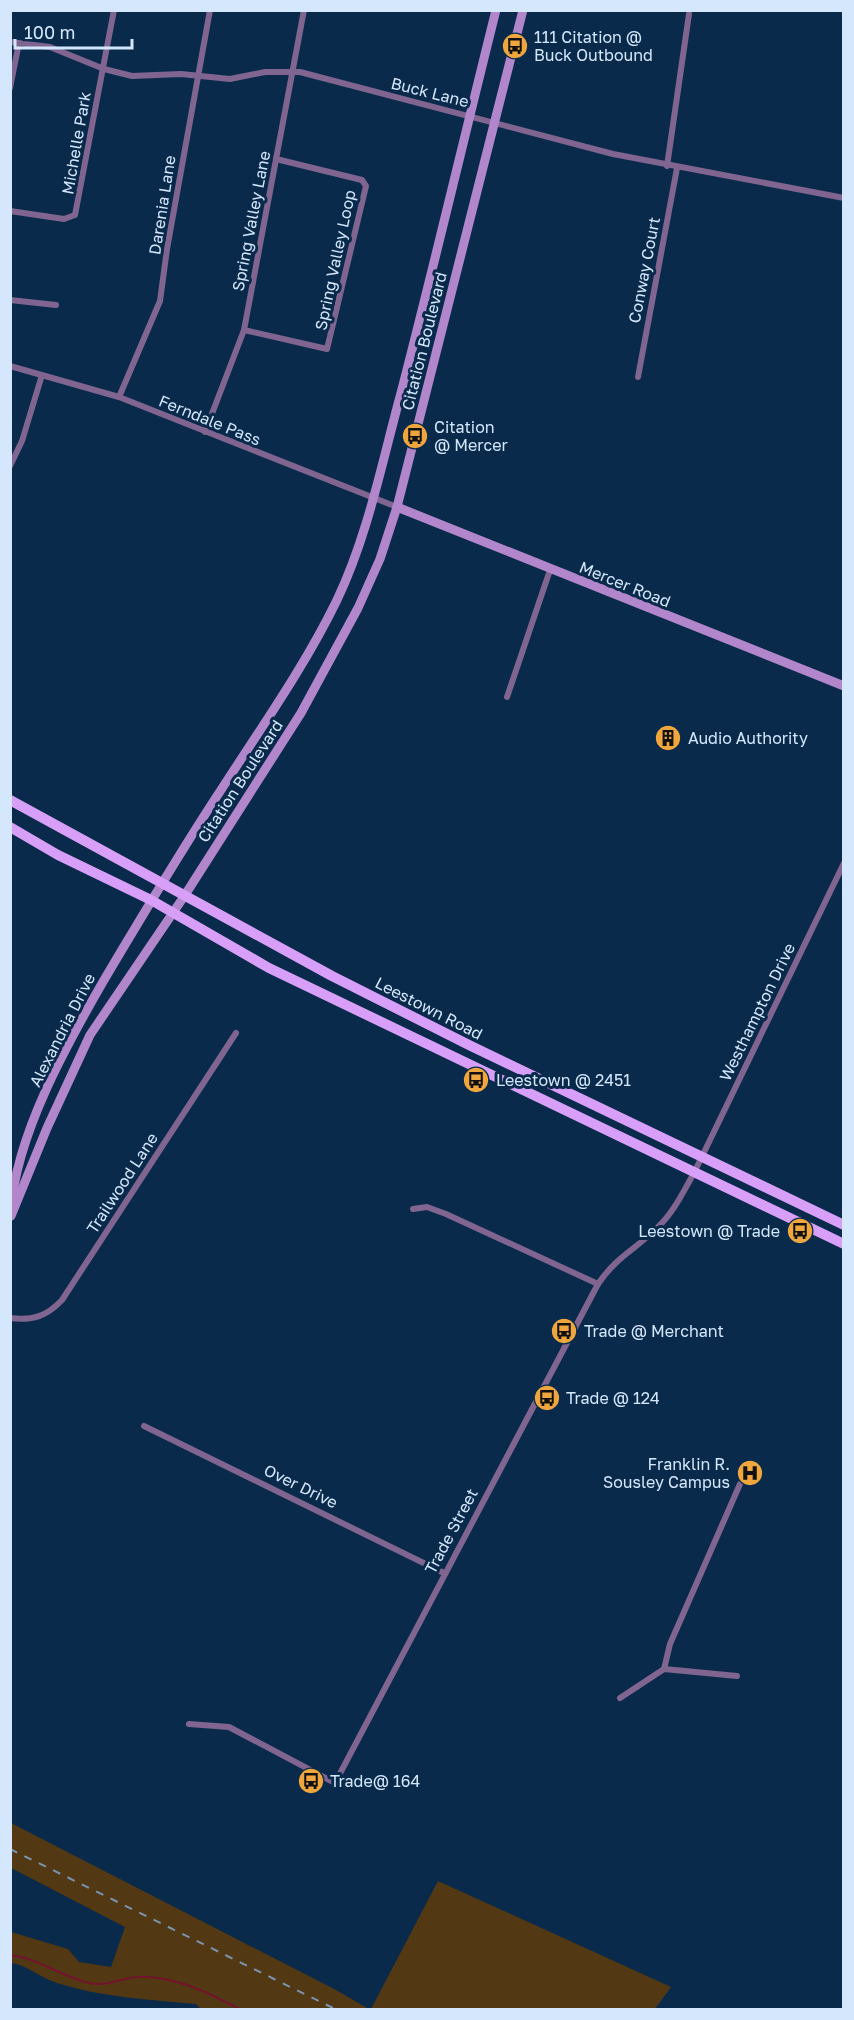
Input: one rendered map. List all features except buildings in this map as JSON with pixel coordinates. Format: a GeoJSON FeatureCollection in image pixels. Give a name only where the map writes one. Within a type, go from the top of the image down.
{"type":"FeatureCollection","features":[{"type":"Feature","properties":{"kind":"main road","name":"Citation Boulevard"},"geometry":{"type":"LineString","coordinates":[[151,900],[315,642],[338,598],[373,498],[436,257],[496,10]]}},
{"type":"Feature","properties":{"kind":"main road","name":"Citation Boulevard"},"geometry":{"type":"LineString","coordinates":[[172,912],[301,713],[380,559],[397,507],[523,10]]}},
{"type":"Feature","properties":{"kind":"main road","name":"Mercer Road"},"geometry":{"type":"LineString","coordinates":[[397,507],[843,686]]}},
{"type":"Feature","properties":{"kind":"main road","name":"Leestown Road"},"geometry":{"type":"LineString","coordinates":[[10,800],[404,1012],[843,1225]]}},
{"type":"Feature","properties":{"kind":"main road","name":"Leestown Road"},"geometry":{"type":"LineString","coordinates":[[10,827],[58,855],[151,900],[279,973],[843,1244]]}},
{"type":"Feature","properties":{"kind":"main road","name":"Alexandria Drive"},"geometry":{"type":"LineString","coordinates":[[11,1217],[12,1192],[23,1154],[59,1063],[151,900]]}},
{"type":"Feature","properties":{"kind":"main road","name":"Alexandria Drive"},"geometry":{"type":"LineString","coordinates":[[11,1217],[46,1128],[90,1035],[172,912]]}},
{"type":"Feature","properties":{"kind":"street","name":"Michelle Park"},"geometry":{"type":"LineString","coordinates":[[10,211],[63,219],[75,215],[114,10]]}},
{"type":"Feature","properties":{"kind":"street","name":"Darenia Lane"},"geometry":{"type":"LineString","coordinates":[[119,397],[163,288],[167,249],[210,10]]}},
{"type":"Feature","properties":{"kind":"street","name":"Spring Valley Lane"},"geometry":{"type":"LineString","coordinates":[[205,432],[244,330],[304,10]]}},
{"type":"Feature","properties":{"kind":"street"},"geometry":{"type":"LineString","coordinates":[[667,166],[689,14]]}},
{"type":"Feature","properties":{"kind":"street","name":"Buck Lane"},"geometry":{"type":"LineString","coordinates":[[10,42],[50,47],[104,69],[144,77],[181,74],[230,79],[265,72],[293,72],[667,166],[843,198]]}},
{"type":"Feature","properties":{"kind":"street"},"geometry":{"type":"LineString","coordinates":[[10,88],[19,44]]}},
{"type":"Feature","properties":{"kind":"street","name":"Spring Valley Loop"},"geometry":{"type":"LineString","coordinates":[[244,330],[327,349],[366,186],[362,180],[276,159]]}},
{"type":"Feature","properties":{"kind":"street","name":"Conway Court"},"geometry":{"type":"LineString","coordinates":[[638,377],[677,168]]}},
{"type":"Feature","properties":{"kind":"street"},"geometry":{"type":"LineString","coordinates":[[10,300],[56,305]]}},
{"type":"Feature","properties":{"kind":"street","name":"Ferndale Pass"},"geometry":{"type":"LineString","coordinates":[[10,366],[119,397],[397,507]]}},
{"type":"Feature","properties":{"kind":"street"},"geometry":{"type":"LineString","coordinates":[[10,466],[22,441],[42,375]]}},
{"type":"Feature","properties":{"kind":"street"},"geometry":{"type":"LineString","coordinates":[[507,697],[550,570]]}},
{"type":"Feature","properties":{"kind":"street","name":"Westhampton Drive"},"geometry":{"type":"LineString","coordinates":[[694,1173],[843,863]]}},
{"type":"Feature","properties":{"kind":"street","name":"Trailwood Lane"},"geometry":{"type":"LineString","coordinates":[[10,1318],[30,1319],[45,1314],[62,1300],[236,1033]]}},
{"type":"Feature","properties":{"kind":"street","name":"Trade Street"},"geometry":{"type":"LineString","coordinates":[[189,1724],[229,1727],[335,1783],[598,1284],[620,1257],[660,1226],[673,1210],[694,1173]]}},
{"type":"Feature","properties":{"kind":"street"},"geometry":{"type":"LineString","coordinates":[[414,1209],[428,1207],[446,1214],[598,1284]]}},
{"type":"Feature","properties":{"kind":"street","name":"Over Drive"},"geometry":{"type":"LineString","coordinates":[[144,1426],[444,1573]]}},
{"type":"Feature","properties":{"kind":"street"},"geometry":{"type":"LineString","coordinates":[[664,1669],[670,1644],[740,1484]]}},
{"type":"Feature","properties":{"kind":"street"},"geometry":{"type":"LineString","coordinates":[[620,1698],[664,1669],[737,1677]]}},
{"type":"Feature","properties":{"kind":"shaded area"},"geometry":{"type":"Polygon","coordinates":[[[11,1823],[369,2009],[201,2009],[196,2004],[126,1997],[74,1988],[51,1981],[23,1966],[11,1963],[11,1932],[68,1949],[79,1962],[111,1967],[125,1927],[11,1868],[11,1823]]]}},
{"type":"Feature","properties":{"kind":"shaded area"},"geometry":{"type":"Polygon","coordinates":[[[438,1881],[671,1987],[655,2009],[371,2009],[438,1881]]]}},
{"type":"Feature","properties":{"kind":"waterway"},"geometry":{"type":"LineString","coordinates":[[10,1955],[30,1960],[89,1983],[102,1984],[140,1977],[166,1979],[204,1992],[241,2010]]}},
{"type":"Feature","properties":{"kind":"railway"},"geometry":{"type":"LineString","coordinates":[[10,1849],[337,2010]]}},
{"type":"Feature","properties":{"kind":"place","name":"111 Citation @ Buck Outbound"},"geometry":{"type":"Point","coordinates":[515,46]}},
{"type":"Feature","properties":{"kind":"place","name":"Citation @ Mercer"},"geometry":{"type":"Point","coordinates":[415,436]}},
{"type":"Feature","properties":{"kind":"place","name":"Audio Authority"},"geometry":{"type":"Point","coordinates":[668,738]}},
{"type":"Feature","properties":{"kind":"place","name":"Leestown @ 2451"},"geometry":{"type":"Point","coordinates":[476,1080]}},
{"type":"Feature","properties":{"kind":"place","name":"Leestown @ Trade"},"geometry":{"type":"Point","coordinates":[800,1231]}},
{"type":"Feature","properties":{"kind":"place","name":"Trade @ Merchant"},"geometry":{"type":"Point","coordinates":[564,1331]}},
{"type":"Feature","properties":{"kind":"place","name":"Trade @ 124"},"geometry":{"type":"Point","coordinates":[547,1398]}},
{"type":"Feature","properties":{"kind":"place","name":"Franklin R. Sousley Campus"},"geometry":{"type":"Point","coordinates":[750,1473]}},
{"type":"Feature","properties":{"kind":"place","name":"Trade@ 164"},"geometry":{"type":"Point","coordinates":[311,1781]}}]}
